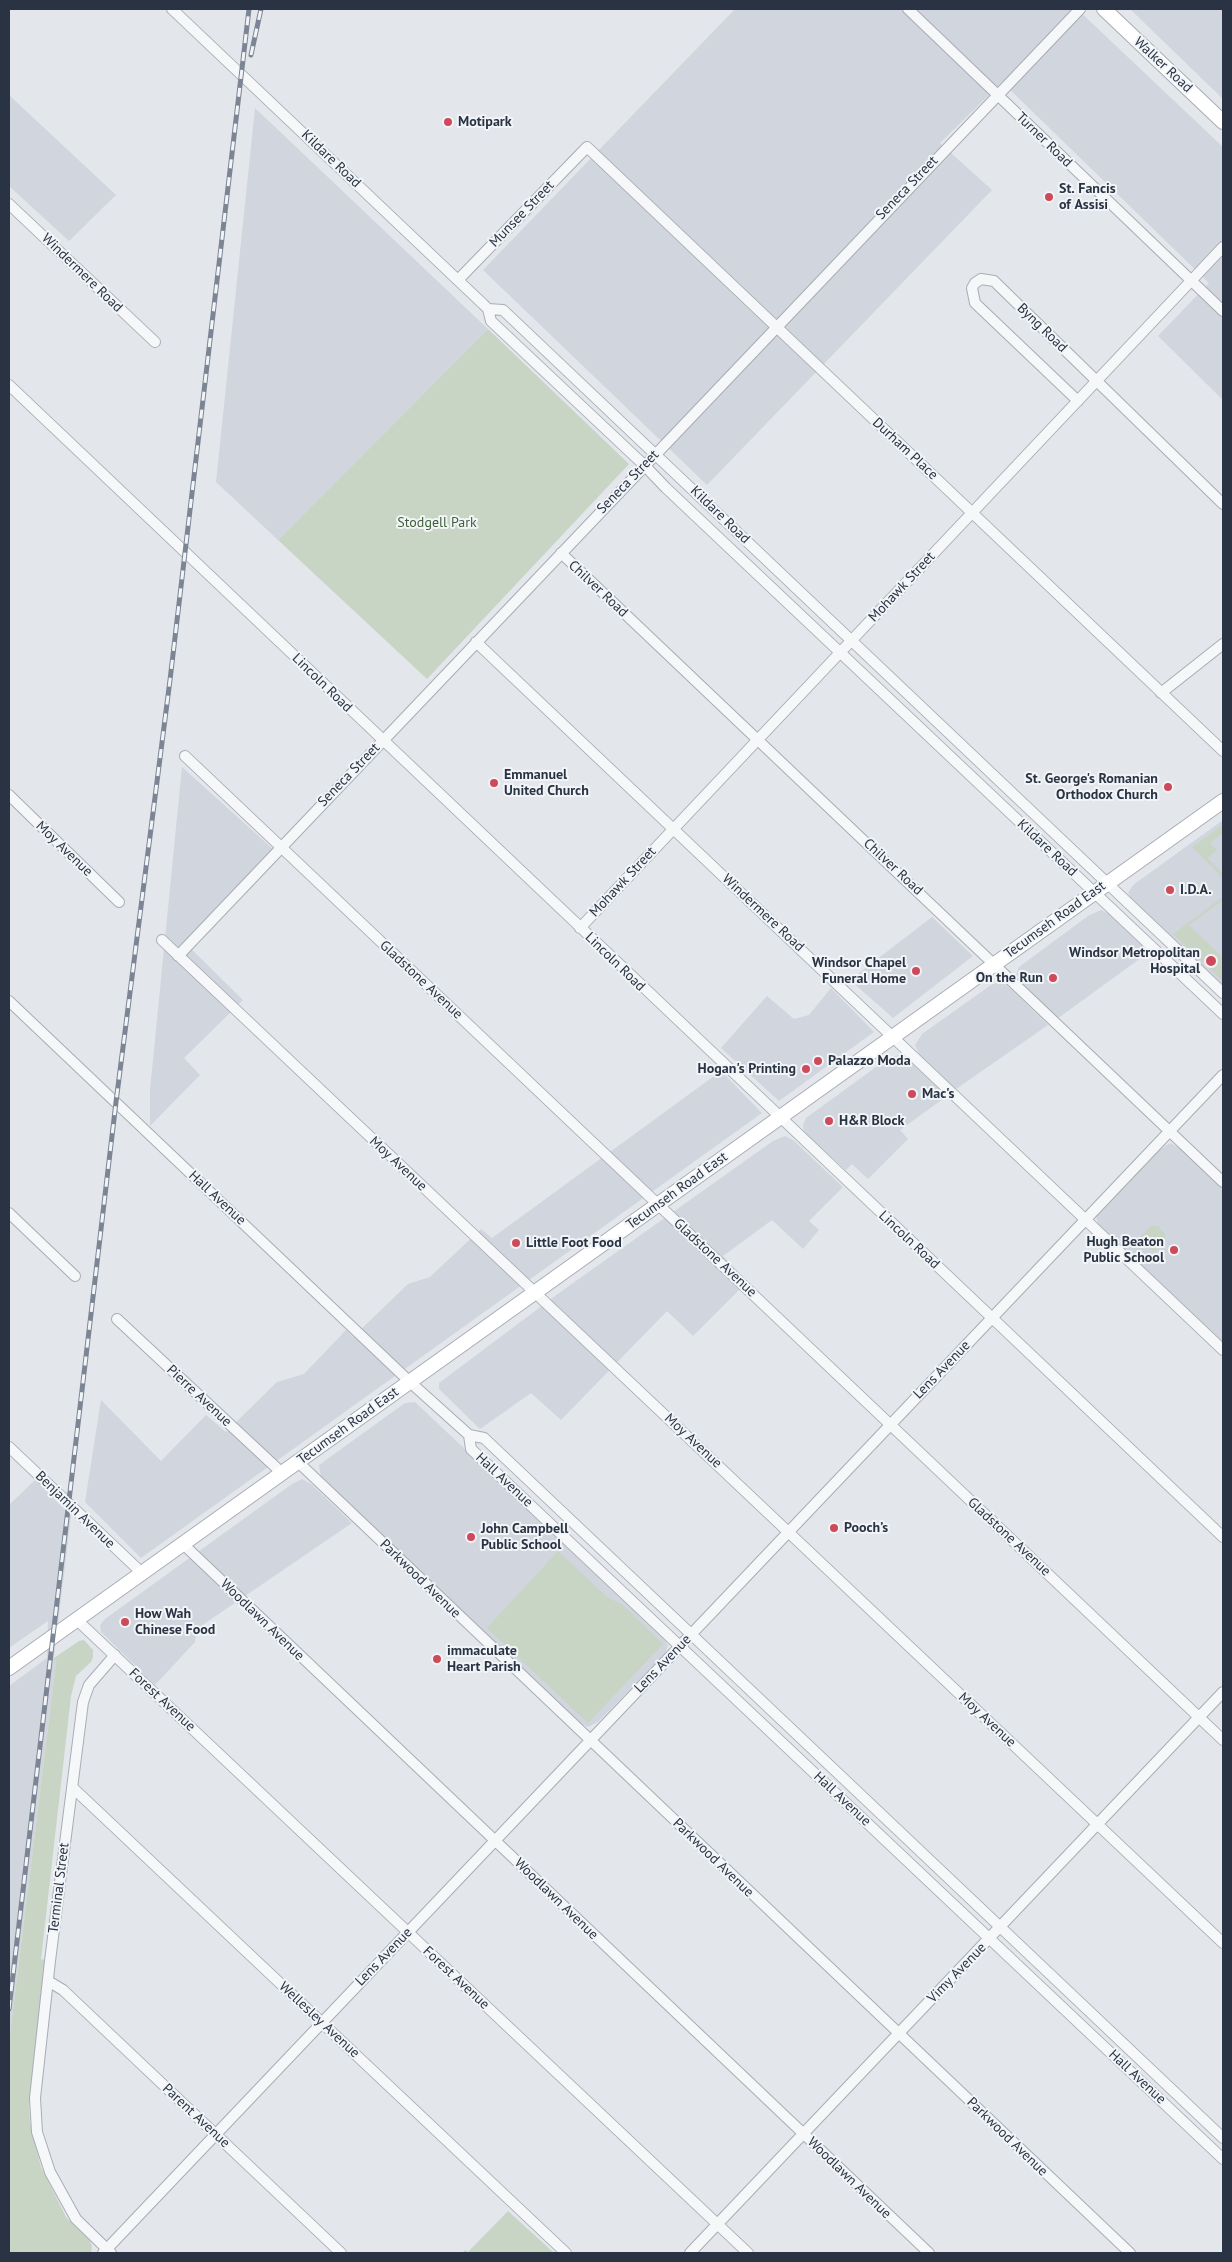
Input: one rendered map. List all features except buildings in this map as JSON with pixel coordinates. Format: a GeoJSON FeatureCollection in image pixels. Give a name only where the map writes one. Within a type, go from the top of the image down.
{"type":"FeatureCollection","features":[{"type":"Feature","properties":{"kind":"main road","name":"Walker Road"},"geometry":{"type":"LineString","coordinates":[[1104,9],[1223,122]]}},
{"type":"Feature","properties":{"kind":"main road","name":"Tecumseh Road East"},"geometry":{"type":"LineString","coordinates":[[9,1668],[1223,801]]}},
{"type":"Feature","properties":{"kind":"street","name":"Kildare Road"},"geometry":{"type":"LineString","coordinates":[[172,9],[488,309],[491,321],[1223,1014]]}},
{"type":"Feature","properties":{"kind":"street","name":"Turner Road"},"geometry":{"type":"LineString","coordinates":[[908,9],[1223,311]]}},
{"type":"Feature","properties":{"kind":"street","name":"Seneca Street"},"geometry":{"type":"LineString","coordinates":[[178,956],[1080,9]]}},
{"type":"Feature","properties":{"kind":"street","name":"Munsee Street"},"geometry":{"type":"LineString","coordinates":[[458,280],[586,147]]}},
{"type":"Feature","properties":{"kind":"street","name":"Durham Place"},"geometry":{"type":"LineString","coordinates":[[586,147],[1223,751]]}},
{"type":"Feature","properties":{"kind":"street","name":"Windermere Road"},"geometry":{"type":"LineString","coordinates":[[9,204],[155,342]]}},
{"type":"Feature","properties":{"kind":"street","name":"Mohawk Street"},"geometry":{"type":"LineString","coordinates":[[580,928],[1223,247]]}},
{"type":"Feature","properties":{"kind":"street","name":"Byng Road"},"geometry":{"type":"LineString","coordinates":[[1078,401],[975,303],[972,288],[975,283],[981,279],[994,281],[1223,504]]}},
{"type":"Feature","properties":{"kind":"street","name":"Kildare Road"},"geometry":{"type":"LineString","coordinates":[[488,309],[503,310],[1223,993]]}},
{"type":"Feature","properties":{"kind":"street","name":"Lincoln Road"},"geometry":{"type":"LineString","coordinates":[[9,385],[779,1118],[1223,1537]]}},
{"type":"Feature","properties":{"kind":"street","name":"Chilver Road"},"geometry":{"type":"LineString","coordinates":[[561,553],[1223,1182]]}},
{"type":"Feature","properties":{"kind":"street","name":"Windermere Road"},"geometry":{"type":"LineString","coordinates":[[476,642],[1223,1350]]}},
{"type":"Feature","properties":{"kind":"street"},"geometry":{"type":"LineString","coordinates":[[1162,693],[1223,644]]}},
{"type":"Feature","properties":{"kind":"street"},"geometry":{"type":"LineString","coordinates":[[936,744],[948,731]]}},
{"type":"Feature","properties":{"kind":"street","name":"Gladstone Avenue"},"geometry":{"type":"LineString","coordinates":[[185,756],[1223,1740]]}},
{"type":"Feature","properties":{"kind":"street","name":"Moy Avenue"},"geometry":{"type":"LineString","coordinates":[[9,795],[119,902]]}},
{"type":"Feature","properties":{"kind":"street","name":"Moy Avenue"},"geometry":{"type":"LineString","coordinates":[[162,940],[1223,1944]]}},
{"type":"Feature","properties":{"kind":"street","name":"Hall Avenue"},"geometry":{"type":"LineString","coordinates":[[9,1001],[410,1382],[469,1435],[484,1438],[1223,2138]]}},
{"type":"Feature","properties":{"kind":"street","name":"Lens Avenue"},"geometry":{"type":"LineString","coordinates":[[107,2252],[408,1932],[1223,1075]]}},
{"type":"Feature","properties":{"kind":"street"},"geometry":{"type":"LineString","coordinates":[[9,1213],[75,1276]]}},
{"type":"Feature","properties":{"kind":"street","name":"Pierre Avenue"},"geometry":{"type":"LineString","coordinates":[[117,1319],[282,1473]]}},
{"type":"Feature","properties":{"kind":"street","name":"Hall Avenue"},"geometry":{"type":"LineString","coordinates":[[469,1435],[471,1449],[1223,2159]]}},
{"type":"Feature","properties":{"kind":"street","name":"Benjamin Avenue"},"geometry":{"type":"LineString","coordinates":[[9,1446],[142,1573]]}},
{"type":"Feature","properties":{"kind":"street","name":"Parkwood Avenue"},"geometry":{"type":"LineString","coordinates":[[298,1462],[1130,2253]]}},
{"type":"Feature","properties":{"kind":"street","name":"Woodlawn Avenue"},"geometry":{"type":"LineString","coordinates":[[183,1544],[929,2253]]}},
{"type":"Feature","properties":{"kind":"street","name":"Forest Avenue"},"geometry":{"type":"LineString","coordinates":[[77,1620],[748,2253]]}},
{"type":"Feature","properties":{"kind":"street","name":"Terminal Street"},"geometry":{"type":"LineString","coordinates":[[107,2252],[76,2219],[50,2172],[37,2132],[35,2098],[83,1702],[89,1685],[115,1656]]}},
{"type":"Feature","properties":{"kind":"street","name":"Vimy Avenue"},"geometry":{"type":"LineString","coordinates":[[690,2253],[1223,1692]]}},
{"type":"Feature","properties":{"kind":"street","name":"Wellesley Avenue"},"geometry":{"type":"LineString","coordinates":[[72,1786],[566,2253]]}},
{"type":"Feature","properties":{"kind":"street","name":"Parent Avenue"},"geometry":{"type":"LineString","coordinates":[[48,1981],[63,1990],[341,2253]]}},
{"type":"Feature","properties":{"kind":"shaded area"},"geometry":{"type":"Polygon","coordinates":[[[735,9],[1077,9],[1223,147],[1223,400],[1158,336],[1209,283],[1002,82],[940,143],[992,190],[707,485],[483,270],[735,9]]]}},
{"type":"Feature","properties":{"kind":"shaded area"},"geometry":{"type":"Polygon","coordinates":[[[1130,9],[1223,9],[1223,99],[1130,9]]]}},
{"type":"Feature","properties":{"kind":"shaded area"},"geometry":{"type":"Polygon","coordinates":[[[9,95],[116,195],[69,241],[9,186],[9,95]]]}},
{"type":"Feature","properties":{"kind":"shaded area"},"geometry":{"type":"Polygon","coordinates":[[[255,108],[488,329],[278,540],[216,482],[255,108]]]}},
{"type":"Feature","properties":{"kind":"shaded area"},"geometry":{"type":"Polygon","coordinates":[[[182,767],[274,850],[185,943],[243,1000],[184,1058],[200,1075],[150,1126],[150,1090],[182,767]]]}},
{"type":"Feature","properties":{"kind":"shaded area"},"geometry":{"type":"Polygon","coordinates":[[[1223,820],[1223,985],[1134,903],[1128,893],[1133,885],[1223,820]]]}},
{"type":"Feature","properties":{"kind":"shaded area"},"geometry":{"type":"Polygon","coordinates":[[[1101,910],[1109,914],[1149,952],[1057,1019],[1021,985],[1016,975],[1019,967],[1088,916],[1101,910]]]}},
{"type":"Feature","properties":{"kind":"shaded area"},"geometry":{"type":"Polygon","coordinates":[[[932,917],[973,956],[893,1018],[850,980],[932,917]]]}},
{"type":"Feature","properties":{"kind":"shaded area"},"geometry":{"type":"Polygon","coordinates":[[[1001,981],[1048,1025],[956,1089],[919,1054],[915,1045],[922,1034],[991,985],[1001,981]]]}},
{"type":"Feature","properties":{"kind":"shaded area"},"geometry":{"type":"Polygon","coordinates":[[[831,988],[874,1032],[779,1101],[721,1048],[767,996],[794,1019],[809,1015],[831,988]]]}},
{"type":"Feature","properties":{"kind":"shaded area"},"geometry":{"type":"Polygon","coordinates":[[[899,1055],[908,1060],[947,1096],[900,1130],[908,1139],[868,1179],[852,1164],[846,1170],[804,1132],[803,1125],[806,1118],[887,1059],[899,1055]]]}},
{"type":"Feature","properties":{"kind":"shaded area"},"geometry":{"type":"Polygon","coordinates":[[[721,1071],[762,1113],[141,1558],[85,1502],[101,1400],[161,1461],[206,1415],[226,1432],[277,1382],[304,1374],[346,1330],[353,1337],[408,1284],[430,1277],[481,1229],[492,1238],[721,1071]]]}},
{"type":"Feature","properties":{"kind":"shaded area"},"geometry":{"type":"Polygon","coordinates":[[[785,1136],[793,1140],[843,1187],[809,1221],[819,1230],[803,1249],[772,1220],[723,1256],[747,1282],[693,1336],[667,1311],[561,1420],[531,1393],[480,1429],[439,1389],[439,1383],[559,1293],[773,1141],[785,1136]]]}},
{"type":"Feature","properties":{"kind":"shaded area","name":"Hugh Beaton Public School"},"geometry":{"type":"Polygon","coordinates":[[[1170,1143],[1181,1149],[1223,1189],[1223,1343],[1098,1225],[1096,1216],[1158,1151],[1170,1143]]]}},
{"type":"Feature","properties":{"kind":"shaded area","name":"John Campbell Public School"},"geometry":{"type":"Polygon","coordinates":[[[415,1402],[662,1635],[668,1645],[665,1654],[598,1722],[588,1727],[578,1722],[321,1478],[319,1465],[405,1403],[415,1402]]]}},
{"type":"Feature","properties":{"kind":"shaded area"},"geometry":{"type":"Polygon","coordinates":[[[302,1479],[311,1484],[352,1523],[201,1626],[196,1632],[195,1642],[155,1685],[101,1632],[100,1625],[105,1619],[292,1484],[302,1479]]]}},
{"type":"Feature","properties":{"kind":"shaded area"},"geometry":{"type":"Polygon","coordinates":[[[35,1480],[71,1516],[54,1657],[56,1662],[55,1671],[9,2043],[9,1686],[47,1658],[48,1621],[9,1648],[9,1505],[35,1480]]]}},
{"type":"Feature","properties":{"kind":"green space","name":"Stodgell Park"},"geometry":{"type":"Polygon","coordinates":[[[488,329],[629,464],[427,679],[278,540],[488,329]]]}},
{"type":"Feature","properties":{"kind":"green space"},"geometry":{"type":"Polygon","coordinates":[[[1223,825],[1223,833],[1210,843],[1217,850],[1207,858],[1223,873],[1223,878],[1192,847],[1223,825]]]}},
{"type":"Feature","properties":{"kind":"green space"},"geometry":{"type":"Polygon","coordinates":[[[1223,897],[1223,900],[1189,925],[1223,958],[1223,981],[1173,934],[1223,897]]]}},
{"type":"Feature","properties":{"kind":"green space"},"geometry":{"type":"Polygon","coordinates":[[[1151,1226],[1158,1226],[1165,1234],[1165,1239],[1154,1252],[1141,1241],[1141,1236],[1151,1226]]]}},
{"type":"Feature","properties":{"kind":"green space"},"geometry":{"type":"Polygon","coordinates":[[[558,1551],[607,1597],[623,1605],[663,1644],[588,1723],[487,1628],[558,1551]]]}},
{"type":"Feature","properties":{"kind":"green space"},"geometry":{"type":"Polygon","coordinates":[[[84,1640],[93,1650],[93,1657],[91,1662],[76,1676],[71,1696],[41,1959],[45,1960],[29,2102],[30,2123],[41,2167],[66,2217],[90,2241],[92,2247],[91,2253],[9,2253],[9,2043],[55,1671],[56,1662],[54,1658],[79,1641],[84,1640]]]}},
{"type":"Feature","properties":{"kind":"green space"},"geometry":{"type":"Polygon","coordinates":[[[508,2211],[554,2253],[462,2253],[465,2250],[468,2252],[508,2211]]]}},
{"type":"Feature","properties":{"kind":"railway"},"geometry":{"type":"LineString","coordinates":[[9,2009],[116,1102],[170,680],[249,9]]}},
{"type":"Feature","properties":{"kind":"railway"},"geometry":{"type":"LineString","coordinates":[[251,55],[261,9]]}},
{"type":"Feature","properties":{"kind":"place","name":"Motipark"},"geometry":{"type":"Point","coordinates":[448,122]}},
{"type":"Feature","properties":{"kind":"place","name":"St. Fancis of Assisi"},"geometry":{"type":"Point","coordinates":[1049,197]}},
{"type":"Feature","properties":{"kind":"place","name":"Emmanuel United Church"},"geometry":{"type":"Point","coordinates":[494,783]}},
{"type":"Feature","properties":{"kind":"place","name":"St. George's Romanian Orthodox Church"},"geometry":{"type":"Point","coordinates":[1168,787]}},
{"type":"Feature","properties":{"kind":"place","name":"I.D.A."},"geometry":{"type":"Point","coordinates":[1170,890]}},
{"type":"Feature","properties":{"kind":"place","name":"Windsor Metropolitan Hospital"},"geometry":{"type":"Point","coordinates":[1211,961]}},
{"type":"Feature","properties":{"kind":"place","name":"Windsor Chapel Funeral Home"},"geometry":{"type":"Point","coordinates":[916,971]}},
{"type":"Feature","properties":{"kind":"place","name":"On the Run"},"geometry":{"type":"Point","coordinates":[1053,978]}},
{"type":"Feature","properties":{"kind":"place","name":"Palazzo Moda"},"geometry":{"type":"Point","coordinates":[818,1061]}},
{"type":"Feature","properties":{"kind":"place","name":"Hogan's Printing"},"geometry":{"type":"Point","coordinates":[806,1069]}},
{"type":"Feature","properties":{"kind":"place","name":"Mac's"},"geometry":{"type":"Point","coordinates":[912,1094]}},
{"type":"Feature","properties":{"kind":"place","name":"H&R Block"},"geometry":{"type":"Point","coordinates":[829,1121]}},
{"type":"Feature","properties":{"kind":"place","name":"Little Foot Food"},"geometry":{"type":"Point","coordinates":[516,1243]}},
{"type":"Feature","properties":{"kind":"place","name":"Hugh Beaton Public School"},"geometry":{"type":"Point","coordinates":[1174,1250]}},
{"type":"Feature","properties":{"kind":"place","name":"Pooch’s"},"geometry":{"type":"Point","coordinates":[834,1528]}},
{"type":"Feature","properties":{"kind":"place","name":"John Campbell Public School"},"geometry":{"type":"Point","coordinates":[471,1537]}},
{"type":"Feature","properties":{"kind":"place","name":"How Wah Chinese Food"},"geometry":{"type":"Point","coordinates":[125,1622]}},
{"type":"Feature","properties":{"kind":"place","name":"immaculate Heart Parish"},"geometry":{"type":"Point","coordinates":[437,1659]}}]}
